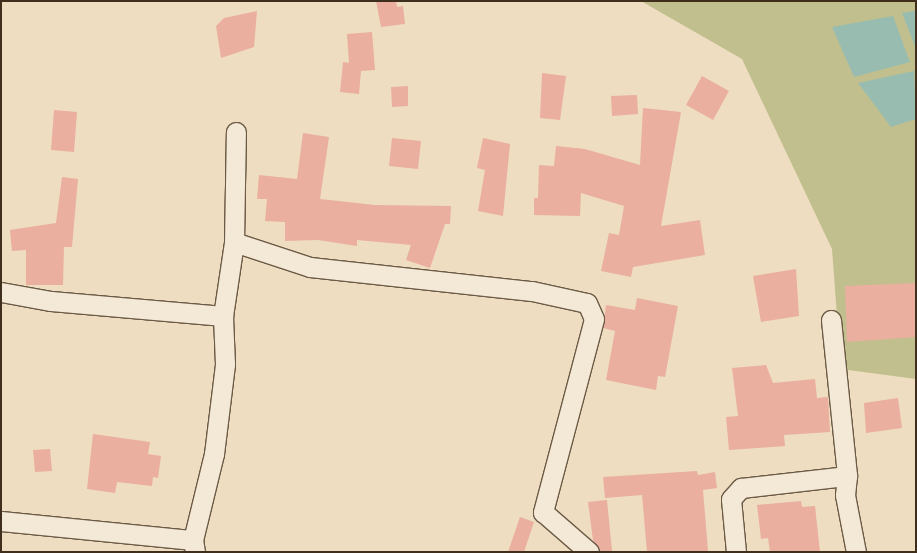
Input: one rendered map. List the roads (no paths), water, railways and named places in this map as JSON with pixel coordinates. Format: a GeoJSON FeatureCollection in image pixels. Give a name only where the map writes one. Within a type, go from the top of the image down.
{"type":"FeatureCollection","features":[{"type":"Feature","properties":{"kind":"street"},"geometry":{"type":"LineString","coordinates":[[1,520],[194,546],[214,454],[225,364],[223,316],[234,242],[236,132]]}},
{"type":"Feature","properties":{"kind":"street"},"geometry":{"type":"LineString","coordinates":[[234,242],[310,267],[532,291],[586,303],[594,319],[544,512],[590,552]]}},
{"type":"Feature","properties":{"kind":"street"},"geometry":{"type":"LineString","coordinates":[[1,292],[51,302],[223,316]]}},
{"type":"Feature","properties":{"kind":"street"},"geometry":{"type":"LineString","coordinates":[[831,320],[847,476],[845,495],[856,552]]}},
{"type":"Feature","properties":{"kind":"street"},"geometry":{"type":"LineString","coordinates":[[736,552],[731,499],[741,488],[847,476]]}},
{"type":"Feature","properties":{"kind":"water"},"geometry":{"type":"Polygon","coordinates":[[[916,11],[916,49],[902,13],[916,11]]]}},
{"type":"Feature","properties":{"kind":"water"},"geometry":{"type":"Polygon","coordinates":[[[893,16],[910,62],[854,77],[832,27],[893,16]]]}},
{"type":"Feature","properties":{"kind":"water"},"geometry":{"type":"Polygon","coordinates":[[[914,71],[916,119],[891,127],[858,83],[914,71]]]}}]}
